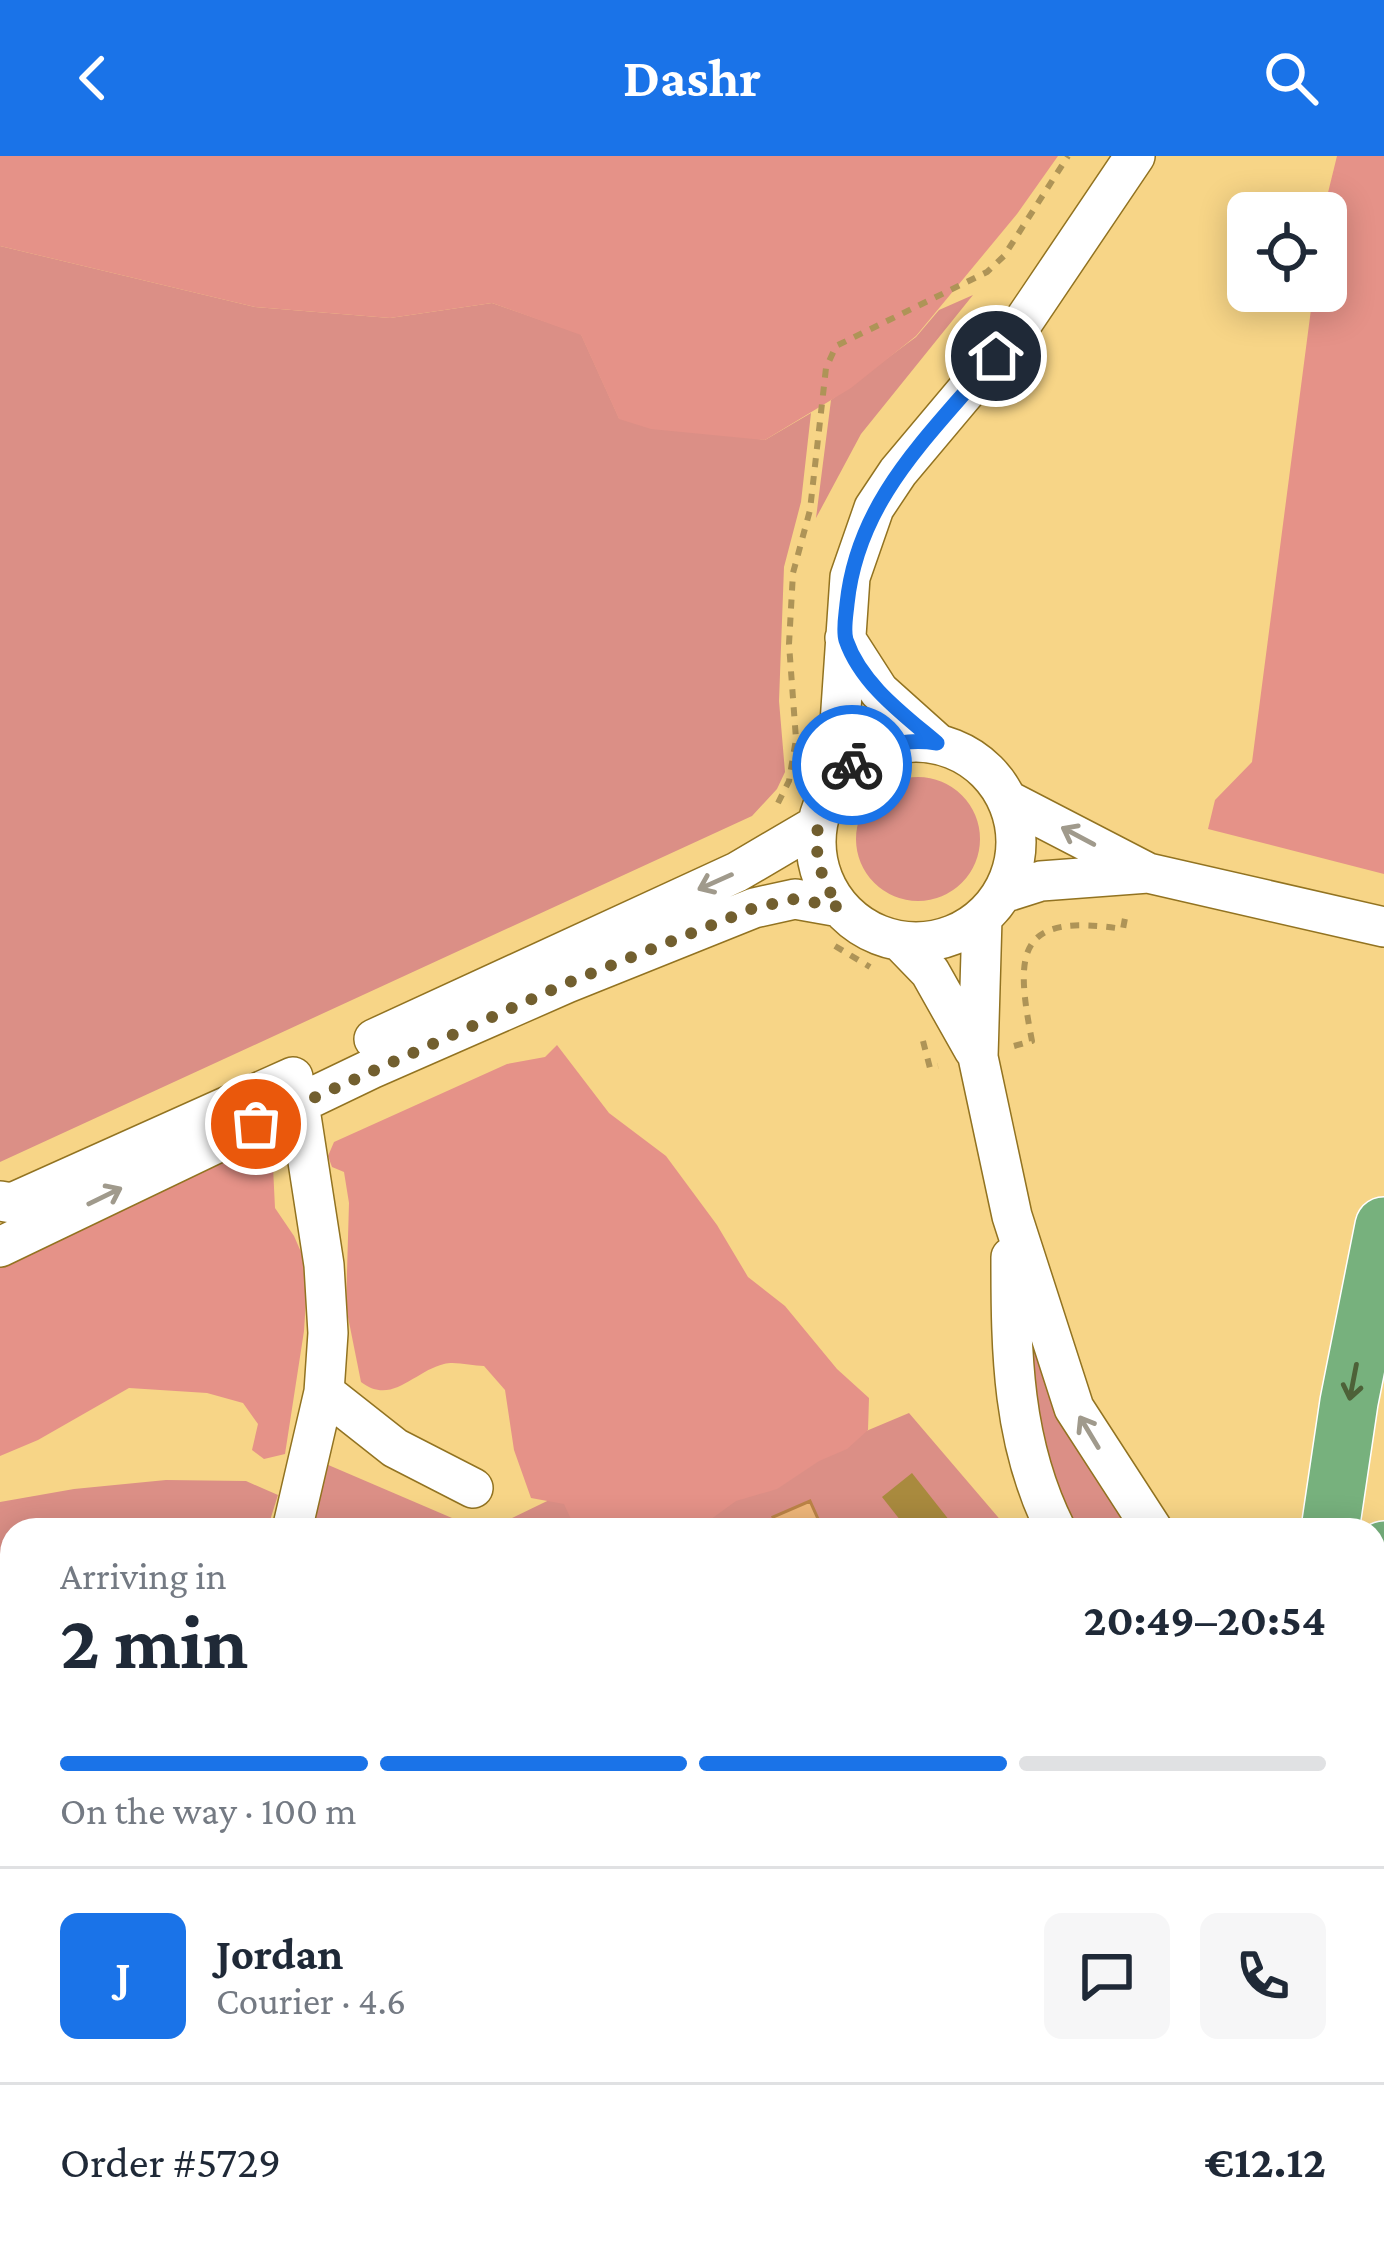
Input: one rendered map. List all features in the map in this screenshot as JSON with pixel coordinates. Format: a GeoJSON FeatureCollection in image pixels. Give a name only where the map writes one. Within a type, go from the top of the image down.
{"type":"FeatureCollection","features":[{"type":"Feature","properties":{"kind":"highway"},"geometry":{"type":"LineString","coordinates":[[1332,1518],[1384,1226]]}},
{"type":"Feature","properties":{"kind":"street"},"geometry":{"type":"LineString","coordinates":[[835,924],[820,869],[817,825],[836,782],[850,578],[874,508],[898,472],[1019,328],[1135,156]]}},
{"type":"Feature","properties":{"kind":"street"},"geometry":{"type":"LineString","coordinates":[[845,638],[878,691],[937,743],[979,763],[1007,800],[1016,847],[992,905],[978,1057],[1012,1216],[1074,1408],[1145,1518]]}},
{"type":"Feature","properties":{"kind":"street"},"geometry":{"type":"LineString","coordinates":[[836,782],[860,758],[881,748],[914,741],[937,743]]}},
{"type":"Feature","properties":{"kind":"street"},"geometry":{"type":"LineString","coordinates":[[1007,800],[1138,886]]}},
{"type":"Feature","properties":{"kind":"street"},"geometry":{"type":"LineString","coordinates":[[6,1202],[720,880],[817,825]]}},
{"type":"Feature","properties":{"kind":"street"},"geometry":{"type":"LineString","coordinates":[[893,957],[952,936],[992,905],[1041,881],[1138,886],[1381,927]]}},
{"type":"Feature","properties":{"kind":"street"},"geometry":{"type":"LineString","coordinates":[[0,1246],[299,1103],[567,983],[754,908],[795,899],[835,924],[867,929],[893,957],[930,972],[978,1057]]}},
{"type":"Feature","properties":{"kind":"street"},"geometry":{"type":"LineString","coordinates":[[295,1518],[324,1393],[328,1333],[324,1265],[299,1103]]}},
{"type":"Feature","properties":{"kind":"street"},"geometry":{"type":"LineString","coordinates":[[1012,1216],[1011,1349],[1017,1407],[1026,1459],[1051,1518]]}},
{"type":"Feature","properties":{"kind":"street"},"geometry":{"type":"LineString","coordinates":[[324,1393],[395,1448],[473,1488]]}},
{"type":"Feature","properties":{"kind":"path"},"geometry":{"type":"LineString","coordinates":[[768,820],[789,781],[796,739],[790,644],[793,573],[810,510],[826,368],[836,346],[987,272],[1004,256],[1068,156]]}},
{"type":"Feature","properties":{"kind":"path"},"geometry":{"type":"LineString","coordinates":[[978,1057],[1032,1041],[1021,974],[1029,946],[1039,935],[1073,923],[1124,929],[1138,886]]}},
{"type":"Feature","properties":{"kind":"path"},"geometry":{"type":"LineString","coordinates":[[835,924],[858,962],[893,957]]}},
{"type":"Feature","properties":{"kind":"path"},"geometry":{"type":"LineString","coordinates":[[920,1029],[930,1068]]}},
{"type":"Feature","properties":{"kind":"shaded area"},"geometry":{"type":"Polygon","coordinates":[[[0,156],[1058,156],[1017,214],[916,336],[851,388],[765,440],[651,429],[619,419],[581,335],[492,303],[390,318],[255,307],[0,246],[0,156]]]}},
{"type":"Feature","properties":{"kind":"shaded area"},"geometry":{"type":"Polygon","coordinates":[[[1337,156],[1384,156],[1384,874],[1208,829],[1215,800],[1252,762],[1311,312],[1347,312],[1347,192],[1328,192],[1337,156]]]}},
{"type":"Feature","properties":{"kind":"shaded area"},"geometry":{"type":"Polygon","coordinates":[[[0,246],[255,307],[390,318],[492,303],[581,334],[619,418],[765,440],[811,413],[801,502],[784,567],[779,701],[785,772],[777,789],[752,816],[0,1162],[0,246]]]}},
{"type":"Feature","properties":{"kind":"shaded area"},"geometry":{"type":"Polygon","coordinates":[[[973,295],[861,434],[816,518],[831,400],[916,337],[939,310],[973,295]]]}},
{"type":"Feature","properties":{"kind":"shaded area"},"geometry":{"type":"Polygon","coordinates":[[[918,777],[942,782],[962,795],[975,815],[980,839],[975,863],[962,883],[942,896],[918,901],[894,896],[874,883],[861,863],[856,839],[861,815],[874,795],[894,782],[918,777]]]}},
{"type":"Feature","properties":{"kind":"shaded area"},"geometry":{"type":"Polygon","coordinates":[[[557,1045],[609,1113],[666,1156],[748,1277],[785,1306],[837,1369],[869,1398],[868,1430],[847,1449],[777,1489],[736,1501],[713,1518],[570,1518],[564,1504],[531,1498],[514,1450],[505,1390],[484,1366],[444,1364],[393,1389],[361,1382],[346,1307],[349,1203],[344,1172],[332,1167],[328,1156],[334,1142],[507,1064],[545,1057],[557,1045]]]}},
{"type":"Feature","properties":{"kind":"shaded area"},"geometry":{"type":"Polygon","coordinates":[[[252,1143],[273,1167],[275,1208],[308,1268],[304,1331],[285,1454],[264,1459],[252,1450],[258,1424],[243,1403],[207,1393],[129,1388],[0,1456],[0,1260],[252,1143]]]}},
{"type":"Feature","properties":{"kind":"shaded area"},"geometry":{"type":"Polygon","coordinates":[[[1028,1324],[1057,1406],[1122,1518],[1072,1518],[1047,1456],[1028,1324]]]}},
{"type":"Feature","properties":{"kind":"shaded area"},"geometry":{"type":"Polygon","coordinates":[[[909,1413],[999,1518],[817,1518],[809,1501],[774,1518],[660,1518],[909,1413]]]}},
{"type":"Feature","properties":{"kind":"shaded area"},"geometry":{"type":"Polygon","coordinates":[[[326,1464],[452,1518],[312,1518],[326,1464]]]}},
{"type":"Feature","properties":{"kind":"shaded area"},"geometry":{"type":"Polygon","coordinates":[[[912,1473],[948,1518],[899,1518],[882,1497],[912,1473]]]}},
{"type":"Feature","properties":{"kind":"shaded area"},"geometry":{"type":"Polygon","coordinates":[[[166,1480],[246,1481],[278,1495],[271,1518],[0,1518],[0,1502],[166,1480]]]}},
{"type":"Feature","properties":{"kind":"shaded area"},"geometry":{"type":"Polygon","coordinates":[[[574,1488],[585,1518],[512,1518],[574,1488]]]}},
{"type":"Feature","properties":{"kind":"building"},"geometry":{"type":"Polygon","coordinates":[[[810,1501],[818,1518],[773,1518],[810,1501]]]}},
{"type":"Feature","properties":{"kind":"way so far"},"geometry":{"type":"LineString","coordinates":[[256,1124],[567,983],[754,908],[795,899],[840,907],[820,869],[817,825],[827,795],[852,765]]}},
{"type":"Feature","properties":{"kind":"route"},"geometry":{"type":"LineString","coordinates":[[852,765],[892,744],[937,743],[878,691],[845,638],[850,578],[874,508],[898,472],[996,356]]}}]}
